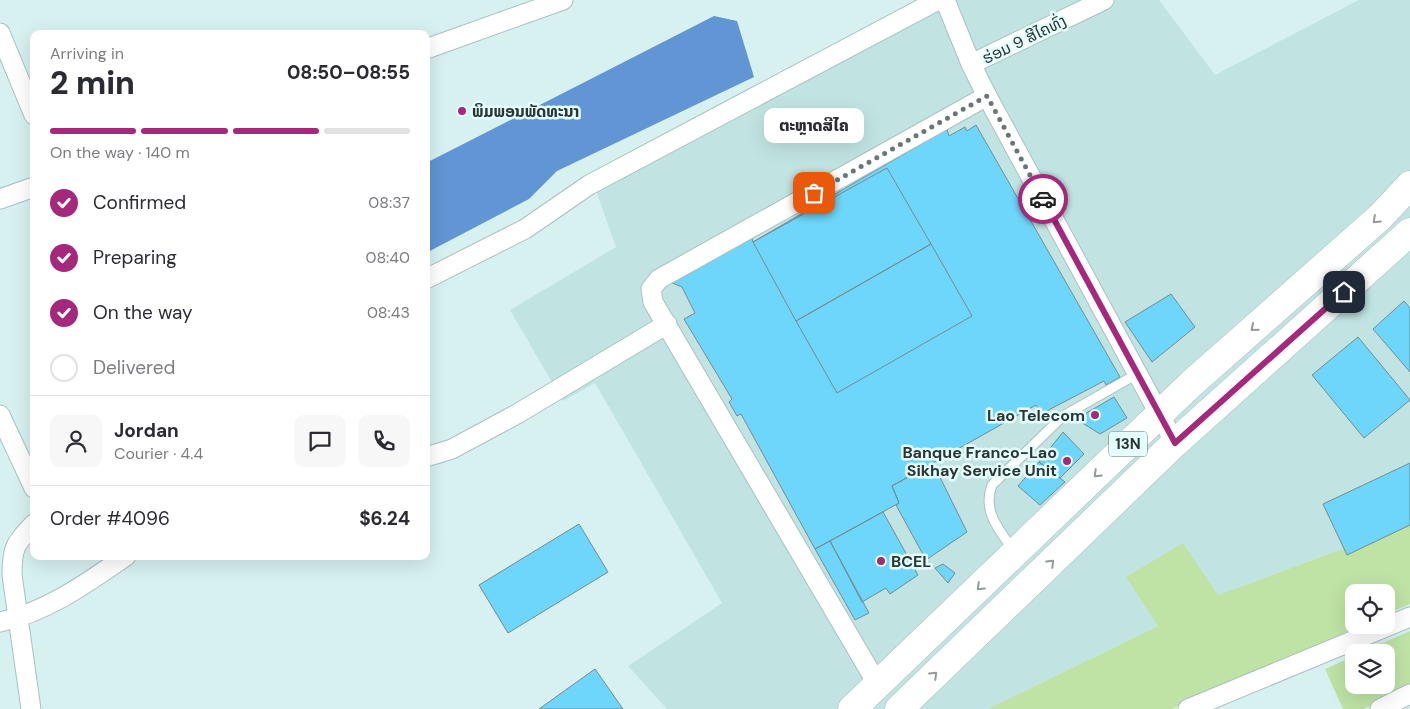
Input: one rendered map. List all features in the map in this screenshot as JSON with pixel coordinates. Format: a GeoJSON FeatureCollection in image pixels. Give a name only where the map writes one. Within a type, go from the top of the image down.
{"type":"FeatureCollection","features":[{"type":"Feature","properties":{"kind":"highway","name":"13N"},"geometry":{"type":"LineString","coordinates":[[852,709],[1192,382],[1380,217],[1410,185]]}},
{"type":"Feature","properties":{"kind":"highway","name":"13N"},"geometry":{"type":"LineString","coordinates":[[899,709],[1175,443],[1406,239]]}},
{"type":"Feature","properties":{"kind":"street"},"geometry":{"type":"LineString","coordinates":[[430,48],[563,0]]}},
{"type":"Feature","properties":{"kind":"street"},"geometry":{"type":"LineString","coordinates":[[430,277],[525,229],[589,185],[938,0]]}},
{"type":"Feature","properties":{"kind":"street"},"geometry":{"type":"LineString","coordinates":[[945,0],[971,64],[987,96],[1158,415],[1175,443]]}},
{"type":"Feature","properties":{"kind":"street","name":"ຮ່ອມ 9 ສີໄຄທົ່ງ"},"geometry":{"type":"LineString","coordinates":[[971,64],[1104,0]]}},
{"type":"Feature","properties":{"kind":"street"},"geometry":{"type":"LineString","coordinates":[[0,33],[30,105]]}},
{"type":"Feature","properties":{"kind":"street"},"geometry":{"type":"LineString","coordinates":[[878,685],[653,302],[651,289],[659,280],[987,96]]}},
{"type":"Feature","properties":{"kind":"street"},"geometry":{"type":"LineString","coordinates":[[0,199],[30,188]]}},
{"type":"Feature","properties":{"kind":"street"},"geometry":{"type":"LineString","coordinates":[[430,455],[452,449],[517,414],[667,324]]}},
{"type":"Feature","properties":{"kind":"street"},"geometry":{"type":"LineString","coordinates":[[1,421],[30,480]]}},
{"type":"Feature","properties":{"kind":"street"},"geometry":{"type":"LineString","coordinates":[[30,528],[18,540],[12,554],[12,575],[20,618],[31,709]]}},
{"type":"Feature","properties":{"kind":"street"},"geometry":{"type":"LineString","coordinates":[[0,622],[20,618],[60,600],[120,560]]}},
{"type":"Feature","properties":{"kind":"street"},"geometry":{"type":"LineString","coordinates":[[1188,709],[1410,617]]}},
{"type":"Feature","properties":{"kind":"street"},"geometry":{"type":"LineString","coordinates":[[1380,709],[1410,694]]}},
{"type":"Feature","properties":{"kind":"lane"},"geometry":{"type":"LineString","coordinates":[[1015,553],[994,523],[987,498],[992,485],[1063,416],[1137,374]]}},
{"type":"Feature","properties":{"kind":"shaded area"},"geometry":{"type":"Polygon","coordinates":[[[938,0],[1159,0],[1215,75],[1359,0],[1410,0],[1410,518],[1345,548],[1218,595],[1182,543],[1158,626],[988,709],[667,709],[628,666],[722,603],[595,383],[563,401],[510,310],[616,247],[596,191],[938,0]]]}},
{"type":"Feature","properties":{"kind":"green space"},"geometry":{"type":"Polygon","coordinates":[[[1410,518],[1410,604],[1395,610],[1395,584],[1345,584],[1345,633],[1172,709],[988,709],[1158,626],[1126,577],[1183,543],[1218,595],[1345,548],[1410,518]]]}},
{"type":"Feature","properties":{"kind":"green space"},"geometry":{"type":"Polygon","coordinates":[[[1410,631],[1410,690],[1363,709],[1343,709],[1325,669],[1345,660],[1345,694],[1395,694],[1395,644],[1380,644],[1410,631]]]}},
{"type":"Feature","properties":{"kind":"water"},"geometry":{"type":"Polygon","coordinates":[[[714,16],[737,21],[754,77],[557,171],[529,199],[430,251],[430,161],[714,16]]]}},
{"type":"Feature","properties":{"kind":"building"},"geometry":{"type":"Polygon","coordinates":[[[976,125],[1120,377],[1106,385],[1104,381],[1041,414],[1036,405],[892,486],[899,503],[815,549],[741,414],[737,416],[729,402],[732,399],[684,319],[695,313],[682,287],[668,281],[752,238],[753,242],[947,129],[949,136],[965,127],[967,131],[976,125]]]}},
{"type":"Feature","properties":{"kind":"building"},"geometry":{"type":"Polygon","coordinates":[[[887,168],[931,244],[796,321],[753,242],[887,168]]]}},
{"type":"Feature","properties":{"kind":"building"},"geometry":{"type":"Polygon","coordinates":[[[931,244],[972,316],[837,393],[796,321],[931,244]]]}},
{"type":"Feature","properties":{"kind":"building"},"geometry":{"type":"Polygon","coordinates":[[[1171,294],[1195,327],[1152,362],[1125,322],[1171,294]]]}},
{"type":"Feature","properties":{"kind":"building"},"geometry":{"type":"Polygon","coordinates":[[[1404,301],[1410,308],[1410,372],[1373,329],[1404,301]]]}},
{"type":"Feature","properties":{"kind":"building"},"geometry":{"type":"Polygon","coordinates":[[[1358,337],[1410,400],[1364,438],[1312,375],[1358,337]]]}},
{"type":"Feature","properties":{"kind":"building"},"geometry":{"type":"Polygon","coordinates":[[[1114,397],[1127,418],[1100,434],[1076,419],[1114,397]]]}},
{"type":"Feature","properties":{"kind":"building"},"geometry":{"type":"Polygon","coordinates":[[[1063,432],[1084,454],[1060,478],[1039,462],[1063,432]]]}},
{"type":"Feature","properties":{"kind":"building"},"geometry":{"type":"Polygon","coordinates":[[[1039,462],[1065,482],[1040,505],[1018,486],[1039,462]]]}},
{"type":"Feature","properties":{"kind":"building"},"geometry":{"type":"Polygon","coordinates":[[[933,463],[967,532],[926,560],[896,505],[899,503],[892,486],[933,463]]]}},
{"type":"Feature","properties":{"kind":"building"},"geometry":{"type":"Polygon","coordinates":[[[1410,463],[1410,525],[1347,555],[1323,504],[1410,463]]]}},
{"type":"Feature","properties":{"kind":"building"},"geometry":{"type":"Polygon","coordinates":[[[883,512],[918,575],[890,594],[886,588],[862,602],[830,541],[883,512]]]}},
{"type":"Feature","properties":{"kind":"building"},"geometry":{"type":"Polygon","coordinates":[[[579,524],[608,572],[508,633],[479,585],[579,524]]]}},
{"type":"Feature","properties":{"kind":"building"},"geometry":{"type":"Polygon","coordinates":[[[830,541],[869,613],[855,620],[815,549],[830,541]]]}},
{"type":"Feature","properties":{"kind":"building"},"geometry":{"type":"Polygon","coordinates":[[[943,564],[955,573],[948,583],[935,568],[943,564]]]}},
{"type":"Feature","properties":{"kind":"building"},"geometry":{"type":"Polygon","coordinates":[[[595,669],[623,709],[539,709],[595,669]]]}},
{"type":"Feature","properties":{"kind":"way so far"},"geometry":{"type":"LineString","coordinates":[[814,193],[987,96],[1043,199]]}},
{"type":"Feature","properties":{"kind":"place","name":"ພິມພອນພັດທະນາ"},"geometry":{"type":"Point","coordinates":[462,111]}},
{"type":"Feature","properties":{"kind":"place","name":"ຕະຫຼາດສີໄຄ"},"geometry":{"type":"Point","coordinates":[814,193]}},
{"type":"Feature","properties":{"kind":"place","name":"Lao Telecom"},"geometry":{"type":"Point","coordinates":[1095,415]}},
{"type":"Feature","properties":{"kind":"place","name":"Banque Franco-Lao Sikhay Service Unit"},"geometry":{"type":"Point","coordinates":[1067,461]}},
{"type":"Feature","properties":{"kind":"place","name":"BCEL"},"geometry":{"type":"Point","coordinates":[881,561]}},
{"type":"Feature","properties":{"kind":"route"},"geometry":{"type":"LineString","coordinates":[[1043,199],[1158,415],[1175,443],[1344,292]]}}]}
